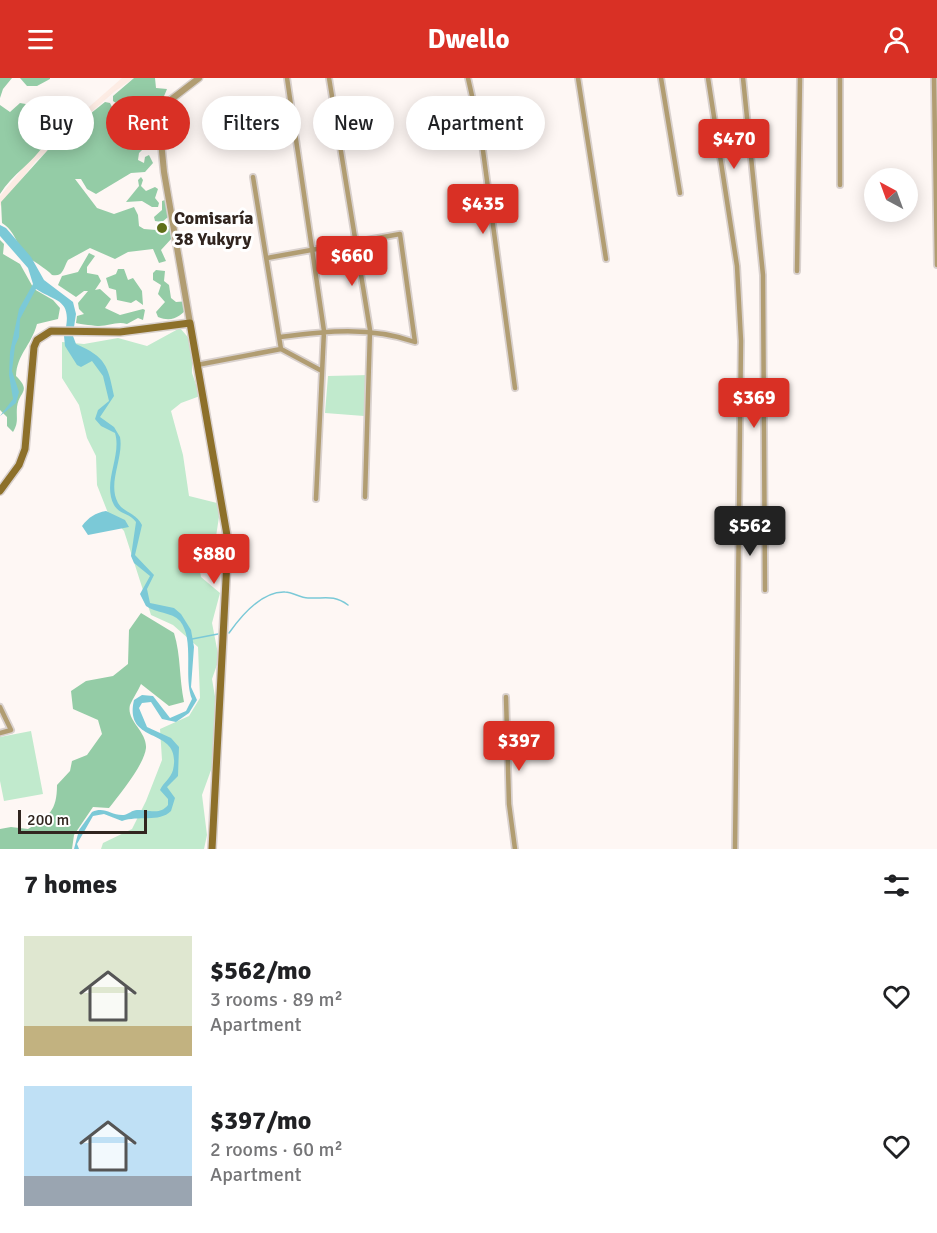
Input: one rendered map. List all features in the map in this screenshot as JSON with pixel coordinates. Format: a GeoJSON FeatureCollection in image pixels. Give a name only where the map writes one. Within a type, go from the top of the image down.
{"type":"FeatureCollection","features":[{"type":"Feature","properties":{"kind":"main road"},"geometry":{"type":"LineString","coordinates":[[0,491],[19,465],[25,449],[34,347],[44,334],[59,331],[120,332],[190,323],[228,541],[212,849]]}},
{"type":"Feature","properties":{"kind":"street"},"geometry":{"type":"LineString","coordinates":[[190,323],[164,172],[159,120],[164,105],[199,78]]}},
{"type":"Feature","properties":{"kind":"street"},"geometry":{"type":"LineString","coordinates":[[287,78],[324,331],[316,499]]}},
{"type":"Feature","properties":{"kind":"street"},"geometry":{"type":"LineString","coordinates":[[329,78],[357,242],[369,330],[365,497]]}},
{"type":"Feature","properties":{"kind":"street"},"geometry":{"type":"LineString","coordinates":[[468,78],[481,136],[515,388]]}},
{"type":"Feature","properties":{"kind":"street"},"geometry":{"type":"LineString","coordinates":[[578,78],[606,259]]}},
{"type":"Feature","properties":{"kind":"street"},"geometry":{"type":"LineString","coordinates":[[661,78],[680,193]]}},
{"type":"Feature","properties":{"kind":"street"},"geometry":{"type":"LineString","coordinates":[[708,78],[737,266],[741,340],[735,849]]}},
{"type":"Feature","properties":{"kind":"street"},"geometry":{"type":"LineString","coordinates":[[743,78],[763,275],[765,590]]}},
{"type":"Feature","properties":{"kind":"street"},"geometry":{"type":"LineString","coordinates":[[797,271],[800,78]]}},
{"type":"Feature","properties":{"kind":"street"},"geometry":{"type":"LineString","coordinates":[[840,78],[840,185]]}},
{"type":"Feature","properties":{"kind":"street"},"geometry":{"type":"LineString","coordinates":[[934,78],[937,265]]}},
{"type":"Feature","properties":{"kind":"street"},"geometry":{"type":"LineString","coordinates":[[253,177],[281,349]]}},
{"type":"Feature","properties":{"kind":"street"},"geometry":{"type":"LineString","coordinates":[[267,258],[400,234],[415,342],[369,330],[324,331],[280,337]]}},
{"type":"Feature","properties":{"kind":"street"},"geometry":{"type":"LineString","coordinates":[[197,365],[281,349],[322,371]]}},
{"type":"Feature","properties":{"kind":"street"},"geometry":{"type":"LineString","coordinates":[[506,697],[509,804],[515,849]]}},
{"type":"Feature","properties":{"kind":"street"},"geometry":{"type":"LineString","coordinates":[[0,707],[10,730],[0,733]]}},
{"type":"Feature","properties":{"kind":"shaded area"},"geometry":{"type":"Polygon","coordinates":[[[122,78],[134,78],[109,96],[106,96],[106,99],[94,110],[94,103],[122,78]]]}},
{"type":"Feature","properties":{"kind":"shaded area"},"geometry":{"type":"Polygon","coordinates":[[[40,150],[48,150],[36,161],[0,206],[0,196],[40,150]]]}},
{"type":"Feature","properties":{"kind":"green space"},"geometry":{"type":"Polygon","coordinates":[[[0,78],[12,78],[3,89],[0,98],[0,78]]]}},
{"type":"Feature","properties":{"kind":"green space"},"geometry":{"type":"Polygon","coordinates":[[[20,78],[50,79],[37,86],[27,86],[20,78]]]}},
{"type":"Feature","properties":{"kind":"green space"},"geometry":{"type":"Polygon","coordinates":[[[134,78],[155,78],[156,88],[167,89],[164,96],[113,96],[134,78]]]}},
{"type":"Feature","properties":{"kind":"green space"},"geometry":{"type":"Polygon","coordinates":[[[106,102],[106,150],[142,150],[138,160],[144,163],[145,157],[149,155],[153,163],[145,172],[131,173],[96,194],[87,189],[81,179],[75,179],[97,208],[114,214],[134,207],[138,215],[139,226],[163,233],[166,227],[171,225],[172,238],[161,250],[166,261],[159,263],[153,249],[128,252],[115,259],[90,248],[68,260],[59,275],[52,275],[22,252],[11,231],[2,223],[1,202],[48,150],[94,150],[94,111],[106,102]]]}},
{"type":"Feature","properties":{"kind":"green space"},"geometry":{"type":"Polygon","coordinates":[[[0,105],[10,112],[18,105],[18,150],[40,150],[10,180],[0,194],[0,105]]]}},
{"type":"Feature","properties":{"kind":"green space"},"geometry":{"type":"Polygon","coordinates":[[[141,177],[143,180],[141,186],[146,191],[155,187],[158,189],[155,198],[159,203],[158,207],[152,207],[142,201],[126,202],[139,186],[138,180],[141,177]]]}},
{"type":"Feature","properties":{"kind":"green space"},"geometry":{"type":"Polygon","coordinates":[[[165,200],[173,213],[162,222],[155,221],[154,217],[162,210],[162,201],[165,200]]]}},
{"type":"Feature","properties":{"kind":"green space"},"geometry":{"type":"Polygon","coordinates":[[[0,240],[4,244],[3,254],[20,264],[34,289],[53,300],[60,308],[58,319],[37,324],[19,362],[16,376],[24,389],[18,402],[17,423],[13,432],[7,426],[7,417],[0,410],[0,240]]]}},
{"type":"Feature","properties":{"kind":"green space"},"geometry":{"type":"Polygon","coordinates":[[[89,253],[95,256],[87,267],[87,273],[98,275],[101,281],[95,290],[100,289],[111,299],[105,308],[120,315],[143,309],[145,310],[143,320],[138,318],[127,324],[99,326],[76,323],[77,316],[84,314],[79,309],[78,303],[88,291],[76,297],[58,285],[62,276],[78,272],[89,253]]]}},
{"type":"Feature","properties":{"kind":"green space"},"geometry":{"type":"Polygon","coordinates":[[[118,269],[124,269],[128,280],[133,278],[142,291],[143,305],[136,300],[131,303],[117,300],[116,290],[109,288],[106,278],[116,274],[118,269]]]}},
{"type":"Feature","properties":{"kind":"green space"},"geometry":{"type":"Polygon","coordinates":[[[156,270],[165,271],[164,281],[169,285],[171,298],[176,302],[189,301],[190,306],[176,318],[158,317],[156,312],[165,302],[158,294],[161,285],[153,280],[153,273],[156,270]]]}},
{"type":"Feature","properties":{"kind":"green space"},"geometry":{"type":"Polygon","coordinates":[[[180,328],[192,342],[192,373],[200,396],[181,403],[171,411],[183,455],[189,496],[221,504],[215,543],[198,558],[201,577],[220,593],[212,623],[219,659],[212,679],[220,726],[215,759],[202,795],[207,835],[204,849],[101,849],[103,843],[132,829],[146,801],[162,760],[160,729],[189,716],[200,698],[198,647],[173,625],[151,615],[124,531],[108,513],[97,485],[96,456],[87,438],[79,405],[62,378],[62,342],[84,344],[118,338],[147,346],[180,328]]]}},
{"type":"Feature","properties":{"kind":"green space"},"geometry":{"type":"Polygon","coordinates":[[[369,375],[364,416],[325,413],[328,376],[369,375]]]}},
{"type":"Feature","properties":{"kind":"green space"},"geometry":{"type":"Polygon","coordinates":[[[141,613],[174,633],[184,702],[169,706],[141,684],[130,705],[130,711],[145,742],[146,748],[141,763],[109,808],[93,807],[74,835],[72,849],[0,849],[0,829],[11,827],[28,829],[46,816],[53,807],[57,785],[70,771],[72,761],[87,755],[102,734],[98,720],[73,709],[71,691],[86,681],[113,676],[128,664],[129,630],[141,613]]]}},
{"type":"Feature","properties":{"kind":"green space"},"geometry":{"type":"Polygon","coordinates":[[[31,731],[43,794],[4,801],[0,781],[0,737],[31,731]]]}},
{"type":"Feature","properties":{"kind":"water"},"geometry":{"type":"Polygon","coordinates":[[[0,225],[6,228],[31,257],[44,280],[73,302],[76,314],[74,327],[66,327],[66,311],[60,302],[36,289],[20,319],[19,337],[15,346],[12,371],[19,392],[16,403],[0,416],[13,399],[9,375],[10,352],[19,309],[33,284],[28,268],[0,236],[0,225]]]}},
{"type":"Feature","properties":{"kind":"water"},"geometry":{"type":"Polygon","coordinates":[[[64,336],[73,336],[76,344],[100,358],[110,377],[114,396],[100,417],[114,427],[120,437],[115,495],[120,506],[142,525],[135,555],[154,575],[147,589],[150,603],[174,608],[181,614],[191,630],[194,647],[191,687],[197,700],[189,713],[176,722],[162,719],[151,702],[142,703],[139,708],[147,727],[171,738],[179,747],[178,776],[167,787],[175,798],[171,811],[161,817],[122,821],[104,814],[93,816],[77,844],[79,849],[74,849],[79,830],[92,812],[101,810],[124,815],[135,810],[158,811],[168,805],[168,799],[160,790],[172,773],[174,756],[170,747],[162,740],[144,731],[137,724],[133,715],[134,700],[142,695],[153,696],[170,718],[186,711],[192,699],[188,680],[187,638],[184,629],[177,618],[146,606],[140,594],[150,576],[134,563],[131,556],[136,522],[116,508],[111,496],[111,478],[116,451],[115,433],[101,426],[95,419],[98,410],[109,401],[103,376],[92,361],[81,367],[77,365],[65,346],[64,336]]]}},
{"type":"Feature","properties":{"kind":"water"},"geometry":{"type":"Polygon","coordinates":[[[106,511],[125,520],[129,527],[88,535],[82,526],[92,516],[106,511]]]}},
{"type":"Feature","properties":{"kind":"waterway"},"geometry":{"type":"LineString","coordinates":[[229,633],[260,600],[276,593],[288,592],[305,598],[333,598],[348,605]]}},
{"type":"Feature","properties":{"kind":"waterway"},"geometry":{"type":"LineString","coordinates":[[192,639],[218,634]]}},
{"type":"Feature","properties":{"kind":"place","name":"Comisaría 38 Yukyry"},"geometry":{"type":"Point","coordinates":[162,228]}}]}
